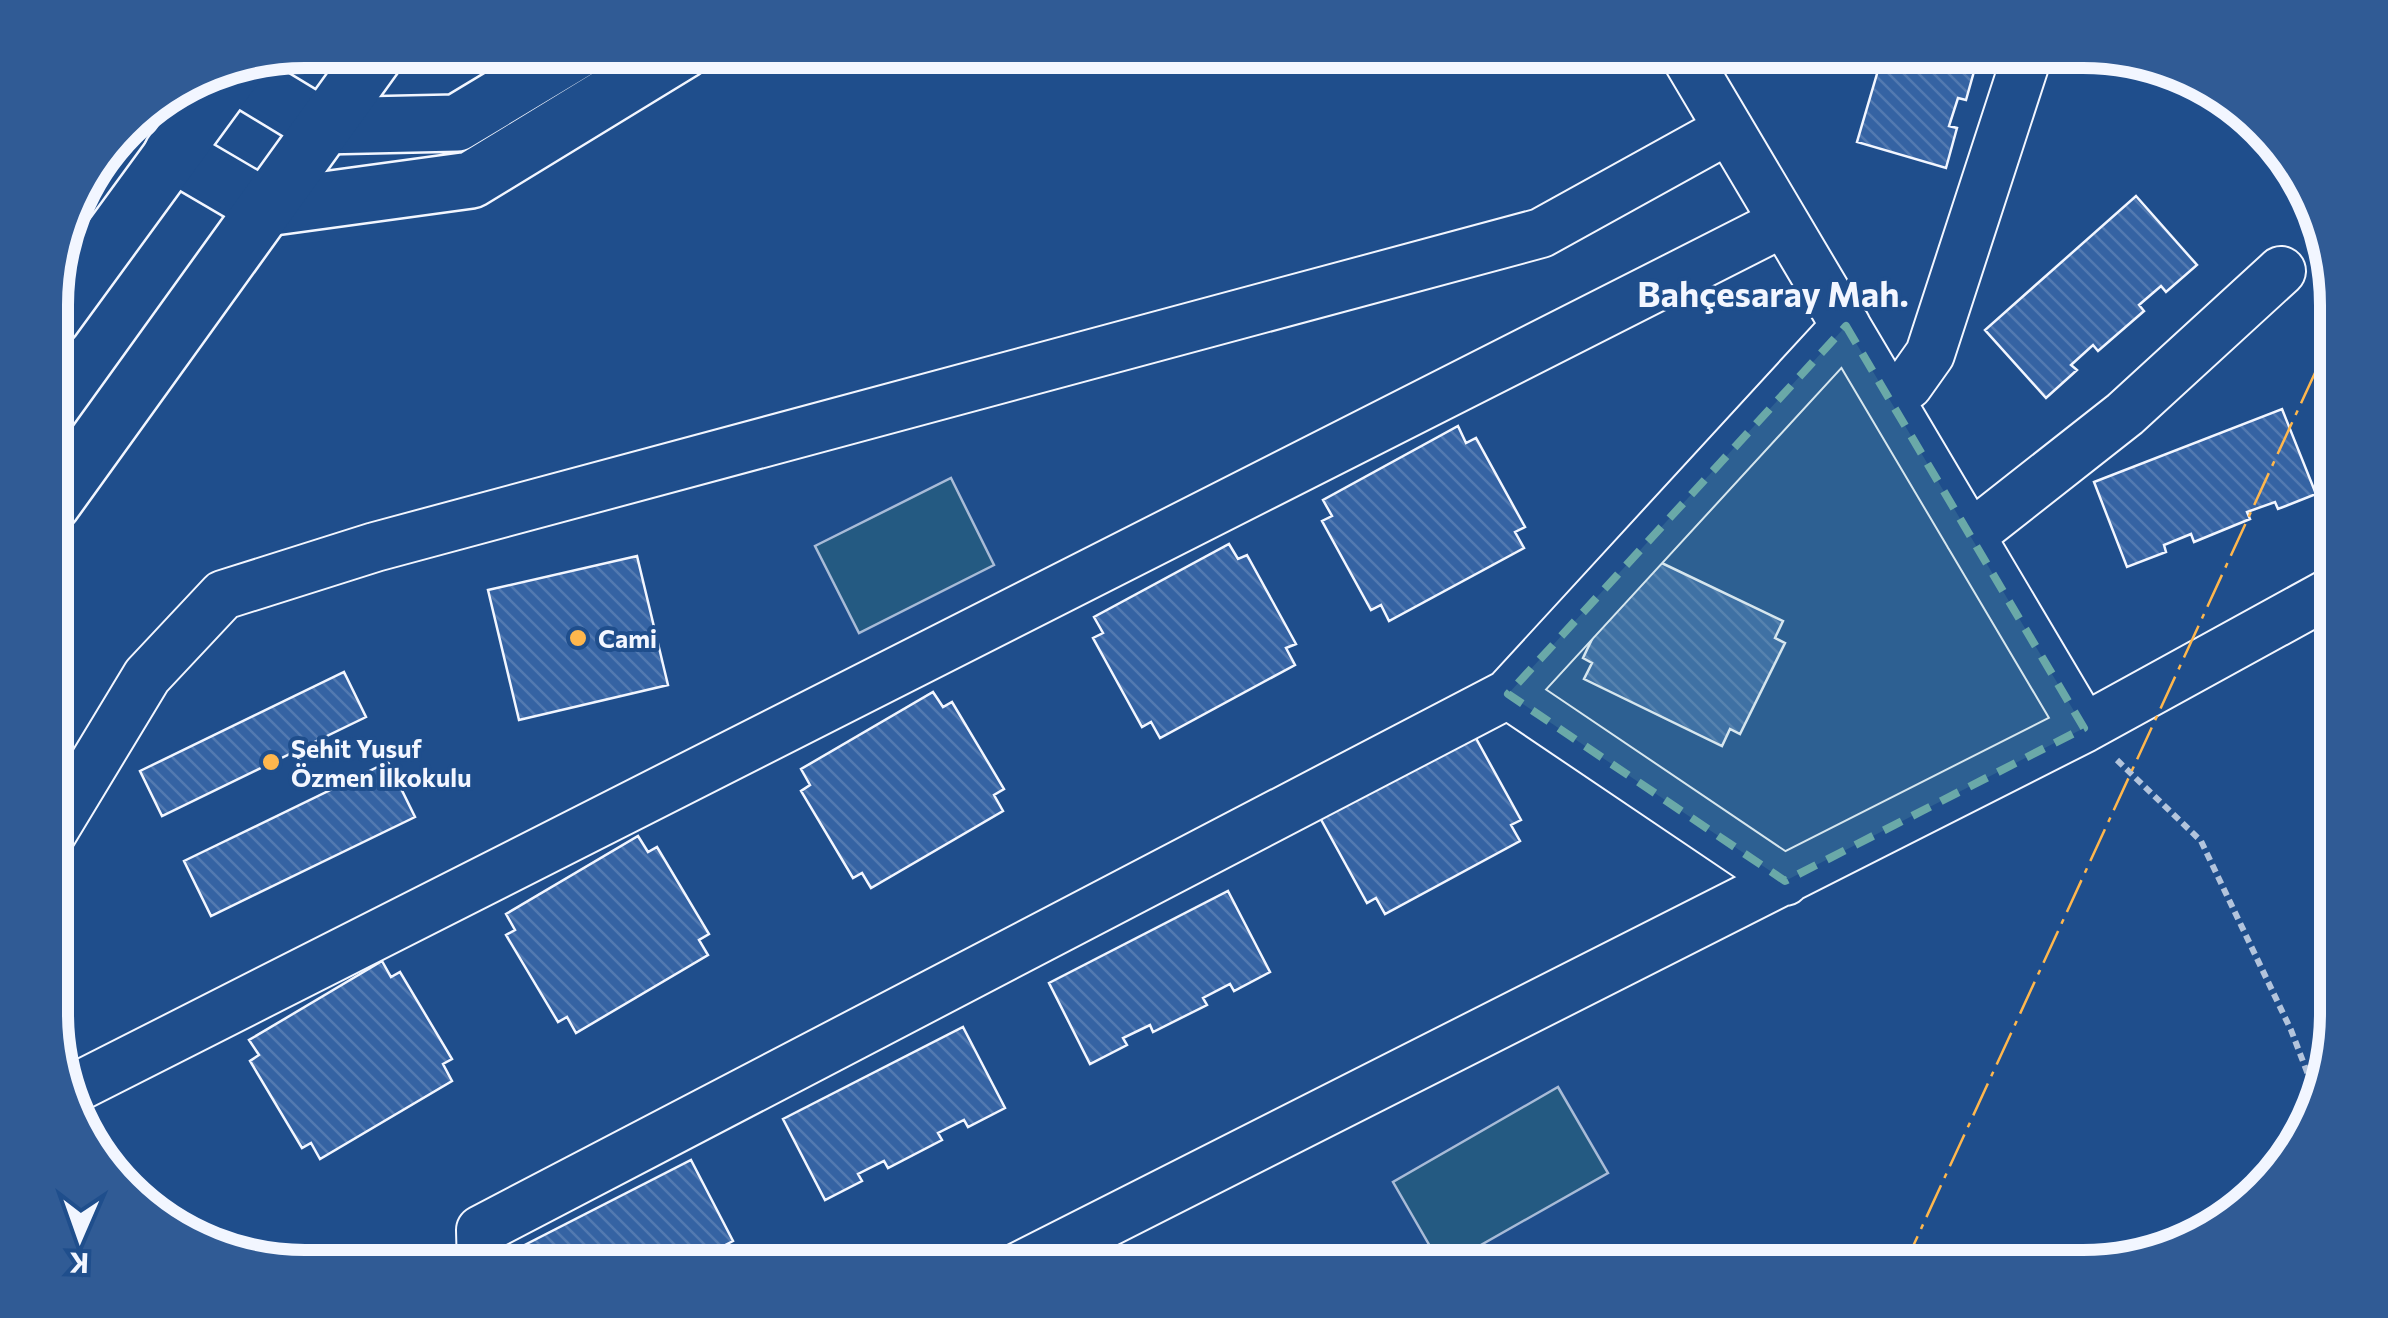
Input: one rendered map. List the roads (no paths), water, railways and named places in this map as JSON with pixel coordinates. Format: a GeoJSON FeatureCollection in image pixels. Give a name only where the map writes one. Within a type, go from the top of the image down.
{"type":"FeatureCollection","features":[{"type":"Feature","properties":{"kind":"main road"},"geometry":{"type":"LineString","coordinates":[[68,482],[366,68]]}},
{"type":"Feature","properties":{"kind":"main road"},"geometry":{"type":"LineString","coordinates":[[246,75],[322,126],[457,122],[548,68]]}},
{"type":"Feature","properties":{"kind":"main road"},"geometry":{"type":"LineString","coordinates":[[172,153],[266,208],[470,180],[654,68]]}},
{"type":"Feature","properties":{"kind":"main road"},"geometry":{"type":"LineString","coordinates":[[68,297],[225,82]]}},
{"type":"Feature","properties":{"kind":"street"},"geometry":{"type":"LineString","coordinates":[[1692,68],[2084,728]]}},
{"type":"Feature","properties":{"kind":"street"},"geometry":{"type":"LineString","coordinates":[[1889,398],[1908,384],[1930,354],[2023,68]]}},
{"type":"Feature","properties":{"kind":"street"},"geometry":{"type":"LineString","coordinates":[[68,806],[148,676],[223,594],[376,547],[1541,233],[1728,129]]}},
{"type":"Feature","properties":{"kind":"street"},"geometry":{"type":"LineString","coordinates":[[80,1086],[1784,222]]}},
{"type":"Feature","properties":{"kind":"street"},"geometry":{"type":"LineString","coordinates":[[1970,536],[2125,414],[2280,271]]}},
{"type":"Feature","properties":{"kind":"street"},"geometry":{"type":"LineString","coordinates":[[482,1250],[481,1230],[1508,694],[1846,326]]}},
{"type":"Feature","properties":{"kind":"street"},"geometry":{"type":"LineString","coordinates":[[1053,1250],[2084,728],[2320,598]]}},
{"type":"Feature","properties":{"kind":"street"},"geometry":{"type":"LineString","coordinates":[[1508,694],[1784,881]]}},
{"type":"Feature","properties":{"kind":"place","name":"Cami"},"geometry":{"type":"Point","coordinates":[578,638]}},
{"type":"Feature","properties":{"kind":"place","name":"Şehit Yusuf Özmen İlkokulu"},"geometry":{"type":"Point","coordinates":[271,762]}},
{"type":"Feature","properties":{"kind":"district","name":"Bahçesaray Mah."},"geometry":{"type":"Point","coordinates":[1773,292]}}]}
